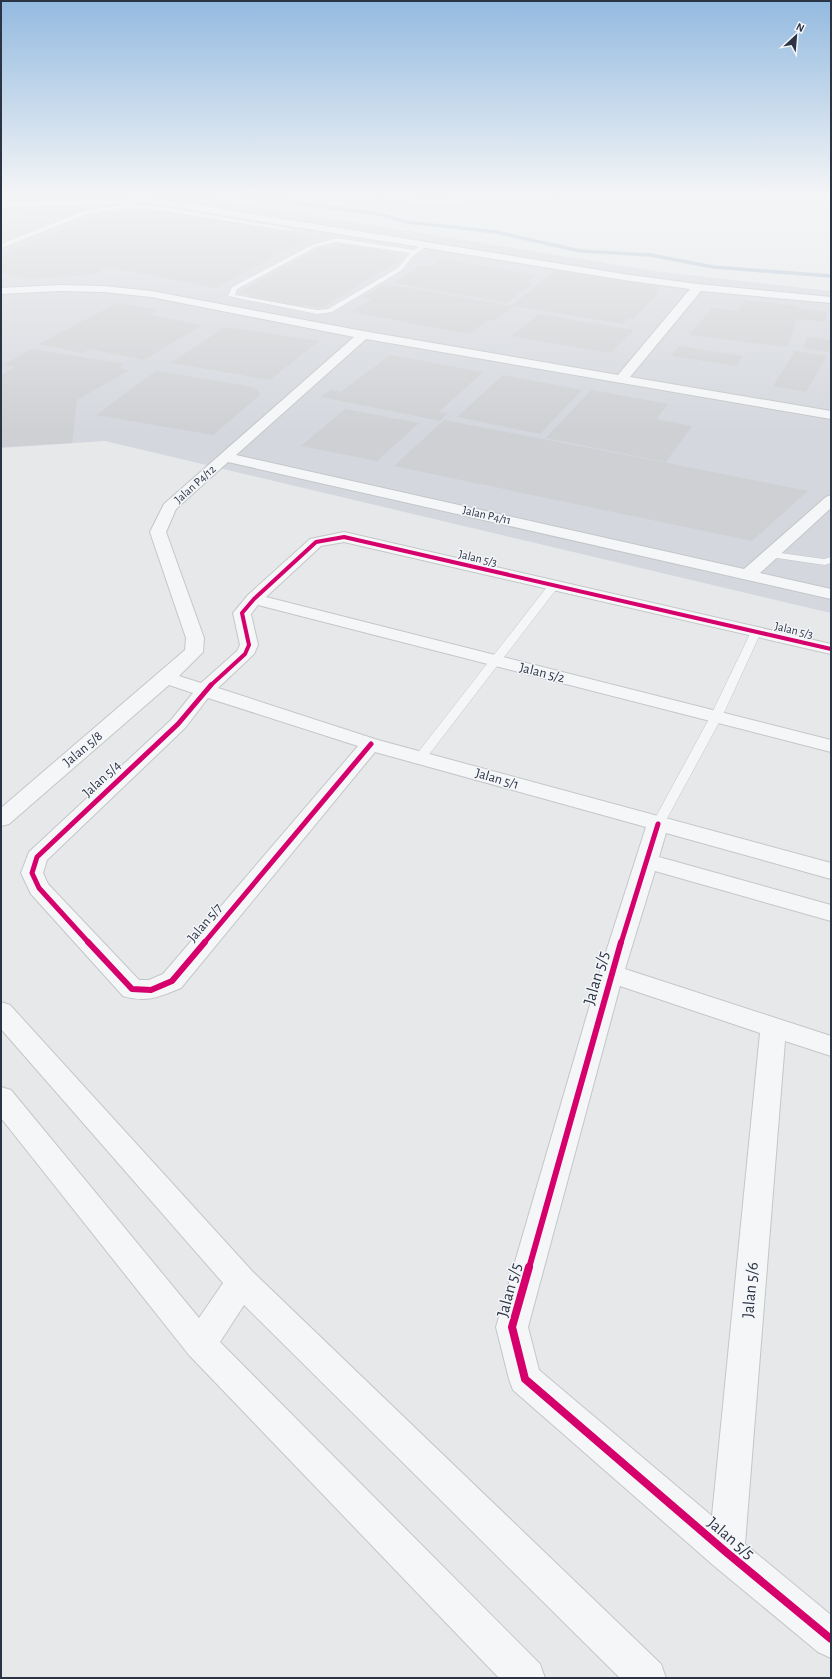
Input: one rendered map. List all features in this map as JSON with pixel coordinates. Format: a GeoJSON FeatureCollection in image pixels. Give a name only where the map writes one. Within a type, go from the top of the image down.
{"type":"FeatureCollection","features":[{"type":"Feature","properties":{"kind":"street"},"geometry":{"type":"LineString","coordinates":[[607,274],[698,287],[831,300]]}},
{"type":"Feature","properties":{"kind":"street"},"geometry":{"type":"LineString","coordinates":[[621,379],[698,287]]}},
{"type":"Feature","properties":{"kind":"street"},"geometry":{"type":"LineString","coordinates":[[1,291],[59,288],[104,289],[151,294],[363,335],[831,414]]}},
{"type":"Feature","properties":{"kind":"street","name":"Jalan P4/12"},"geometry":{"type":"LineString","coordinates":[[166,678],[194,652],[195,638],[158,532],[169,507],[363,335]]}},
{"type":"Feature","properties":{"kind":"street","name":"Jalan P4/11"},"geometry":{"type":"LineString","coordinates":[[226,457],[749,574],[831,594]]}},
{"type":"Feature","properties":{"kind":"street"},"geometry":{"type":"LineString","coordinates":[[749,574],[773,555],[831,500]]}},
{"type":"Feature","properties":{"kind":"street","name":"Jalan 5/3"},"geometry":{"type":"LineString","coordinates":[[204,691],[245,654],[249,645],[242,613],[254,599],[316,542],[344,537],[831,649]]}},
{"type":"Feature","properties":{"kind":"street","name":"Jalan 5/2"},"geometry":{"type":"LineString","coordinates":[[254,599],[831,746]]}},
{"type":"Feature","properties":{"kind":"street","name":"Jalan 5/1"},"geometry":{"type":"LineString","coordinates":[[166,678],[371,744],[831,872]]}},
{"type":"Feature","properties":{"kind":"street","name":"Jalan 5/8"},"geometry":{"type":"LineString","coordinates":[[1,819],[166,678]]}},
{"type":"Feature","properties":{"kind":"street","name":"Jalan 5/4"},"geometry":{"type":"LineString","coordinates":[[39,888],[32,873],[37,857],[178,724],[204,691]]}},
{"type":"Feature","properties":{"kind":"street","name":"Jalan 5/7"},"geometry":{"type":"LineString","coordinates":[[39,888],[132,989],[151,990],[172,981],[371,744]]}},
{"type":"Feature","properties":{"kind":"street","name":"Jalan 5/5"},"geometry":{"type":"LineString","coordinates":[[658,824],[611,974],[512,1327],[525,1380],[726,1552],[831,1638]]}},
{"type":"Feature","properties":{"kind":"street"},"geometry":{"type":"LineString","coordinates":[[646,861],[831,913]]}},
{"type":"Feature","properties":{"kind":"street"},"geometry":{"type":"LineString","coordinates":[[611,974],[831,1046]]}},
{"type":"Feature","properties":{"kind":"street"},"geometry":{"type":"LineString","coordinates":[[1,1012],[242,1282],[648,1678]]}},
{"type":"Feature","properties":{"kind":"street","name":"Jalan 5/6"},"geometry":{"type":"LineString","coordinates":[[726,1552],[773,1027]]}},
{"type":"Feature","properties":{"kind":"street"},"geometry":{"type":"LineString","coordinates":[[1,1098],[200,1344],[526,1678]]}},
{"type":"Feature","properties":{"kind":"street"},"geometry":{"type":"LineString","coordinates":[[200,1344],[242,1282]]}},
{"type":"Feature","properties":{"kind":"lane"},"geometry":{"type":"LineString","coordinates":[[260,274],[234,288],[231,296],[317,312],[330,311],[391,274]]}},
{"type":"Feature","properties":{"kind":"lane"},"geometry":{"type":"LineString","coordinates":[[773,555],[825,562],[831,560]]}},
{"type":"Feature","properties":{"kind":"lane"},"geometry":{"type":"LineString","coordinates":[[420,758],[554,585]]}},
{"type":"Feature","properties":{"kind":"lane"},"geometry":{"type":"LineString","coordinates":[[658,824],[716,717],[756,632]]}},
{"type":"Feature","properties":{"kind":"shaded area"},"geometry":{"type":"Polygon","coordinates":[[[1,274],[684,274],[831,291],[831,613],[105,441],[1,448],[1,274]]]}},
{"type":"Feature","properties":{"kind":"building"},"geometry":{"type":"Polygon","coordinates":[[[8,274],[93,274],[92,275],[30,279],[8,274]]]}},
{"type":"Feature","properties":{"kind":"building"},"geometry":{"type":"Polygon","coordinates":[[[146,274],[241,274],[216,288],[146,274]]]}},
{"type":"Feature","properties":{"kind":"building"},"geometry":{"type":"Polygon","coordinates":[[[272,274],[377,274],[322,308],[305,305],[301,308],[247,298],[251,295],[238,293],[272,274]]]}},
{"type":"Feature","properties":{"kind":"building"},"geometry":{"type":"Polygon","coordinates":[[[407,274],[537,275],[527,282],[533,283],[507,303],[393,283],[407,274]]]}},
{"type":"Feature","properties":{"kind":"building"},"geometry":{"type":"Polygon","coordinates":[[[550,274],[576,274],[660,287],[655,292],[659,293],[633,319],[628,318],[623,324],[514,306],[494,321],[488,320],[469,334],[351,312],[372,299],[362,298],[384,284],[511,306],[550,274]]]}},
{"type":"Feature","properties":{"kind":"building"},"geometry":{"type":"Polygon","coordinates":[[[744,300],[798,306],[798,308],[828,312],[825,322],[797,319],[787,347],[689,335],[712,308],[739,311],[744,300]]]}},
{"type":"Feature","properties":{"kind":"building"},"geometry":{"type":"Polygon","coordinates":[[[117,303],[158,310],[150,315],[202,325],[144,360],[90,349],[83,353],[39,344],[117,303]]]}},
{"type":"Feature","properties":{"kind":"building"},"geometry":{"type":"Polygon","coordinates":[[[539,314],[634,330],[610,353],[512,336],[539,314]]]}},
{"type":"Feature","properties":{"kind":"building"},"geometry":{"type":"Polygon","coordinates":[[[225,327],[319,341],[270,380],[171,363],[225,327]]]}},
{"type":"Feature","properties":{"kind":"building"},"geometry":{"type":"Polygon","coordinates":[[[807,337],[831,340],[831,352],[804,348],[807,337]]]}},
{"type":"Feature","properties":{"kind":"building"},"geometry":{"type":"Polygon","coordinates":[[[679,346],[743,356],[736,366],[671,356],[679,346]]]}},
{"type":"Feature","properties":{"kind":"building"},"geometry":{"type":"Polygon","coordinates":[[[31,349],[125,364],[119,368],[130,370],[77,400],[72,443],[1,447],[1,375],[16,367],[4,365],[31,349]]]}},
{"type":"Feature","properties":{"kind":"building"},"geometry":{"type":"Polygon","coordinates":[[[795,351],[827,356],[806,392],[773,386],[795,351]]]}},
{"type":"Feature","properties":{"kind":"building"},"geometry":{"type":"Polygon","coordinates":[[[390,355],[483,372],[439,412],[448,413],[440,421],[321,397],[331,390],[341,392],[390,355]]]}},
{"type":"Feature","properties":{"kind":"building"},"geometry":{"type":"Polygon","coordinates":[[[156,371],[254,387],[261,394],[213,435],[96,415],[156,371]]]}},
{"type":"Feature","properties":{"kind":"building"},"geometry":{"type":"Polygon","coordinates":[[[503,375],[582,390],[540,434],[457,417],[503,375]]]}},
{"type":"Feature","properties":{"kind":"building"},"geometry":{"type":"Polygon","coordinates":[[[591,390],[668,404],[656,419],[692,426],[666,462],[546,438],[591,390]]]}},
{"type":"Feature","properties":{"kind":"building"},"geometry":{"type":"Polygon","coordinates":[[[345,409],[419,423],[377,461],[301,446],[345,409]]]}},
{"type":"Feature","properties":{"kind":"building"},"geometry":{"type":"Polygon","coordinates":[[[444,420],[808,491],[752,541],[394,466],[444,420]]]}},
{"type":"Feature","properties":{"kind":"waterway"},"geometry":{"type":"LineString","coordinates":[[809,274],[831,276]]}},
{"type":"Feature","properties":{"kind":"cycle path"},"geometry":{"type":"LineString","coordinates":[[371,744],[172,981],[151,990],[132,989],[39,888],[32,873],[37,857],[178,724],[204,691],[245,654],[249,645],[242,613],[254,599],[316,542],[344,537],[831,649]]}},
{"type":"Feature","properties":{"kind":"cycle path"},"geometry":{"type":"LineString","coordinates":[[658,824],[611,974],[512,1327],[525,1379],[726,1552],[831,1639]]}}]}
